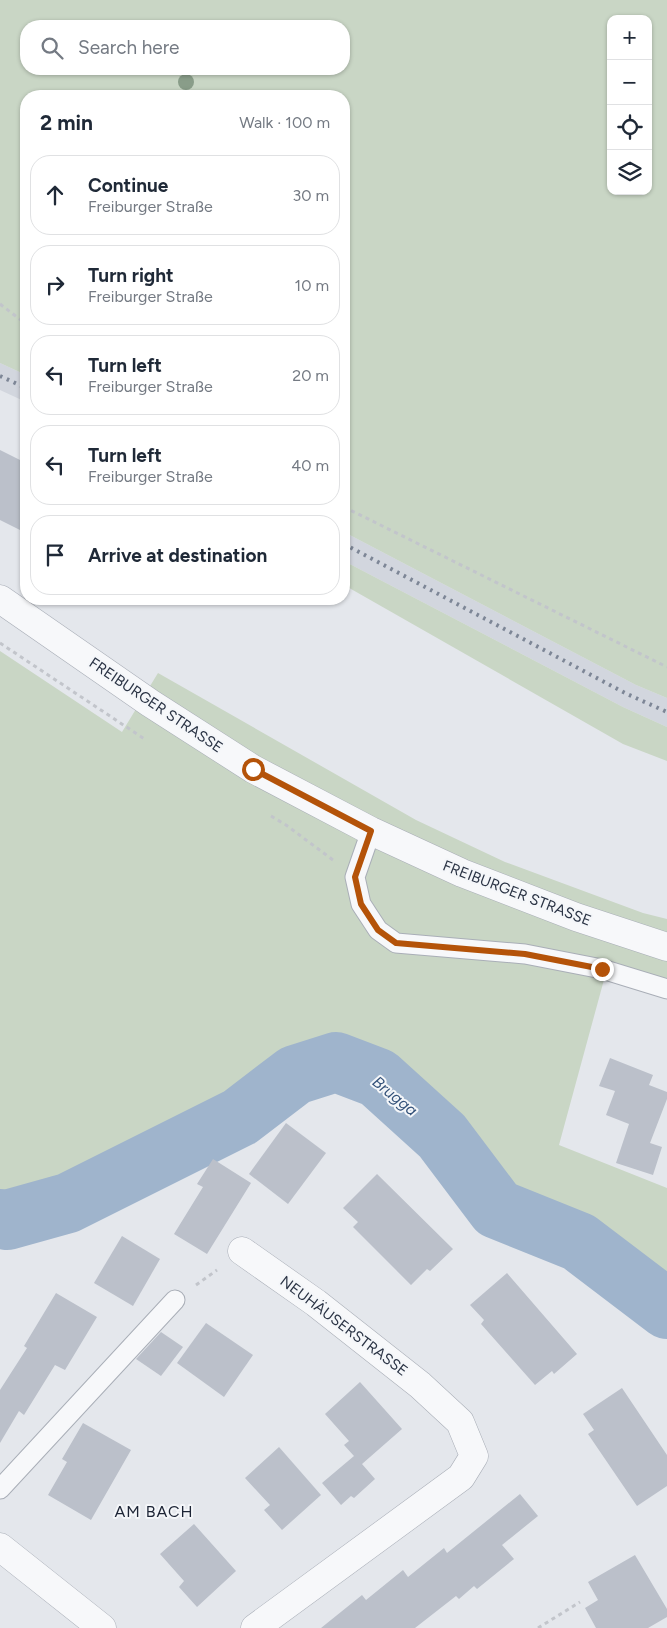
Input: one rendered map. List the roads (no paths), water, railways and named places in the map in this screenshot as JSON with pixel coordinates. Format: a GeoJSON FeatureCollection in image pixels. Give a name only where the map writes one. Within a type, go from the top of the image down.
{"type":"FeatureCollection","features":[{"type":"Feature","properties":{"kind":"street","name":"FREIBURGER STRASSE"},"geometry":{"type":"LineString","coordinates":[[0,599],[150,703],[253,769],[371,831],[462,873],[576,916],[667,947]]}},
{"type":"Feature","properties":{"kind":"street","name":"NEUHÄUSERSTRASSE"},"geometry":{"type":"LineString","coordinates":[[242,1251],[316,1303],[420,1385],[460,1422],[474,1456],[461,1477],[255,1628]]}},
{"type":"Feature","properties":{"kind":"street"},"geometry":{"type":"LineString","coordinates":[[0,1546],[102,1628]]}},
{"type":"Feature","properties":{"kind":"lane"},"geometry":{"type":"LineString","coordinates":[[371,831],[355,877],[361,904],[378,930],[396,943],[525,954],[602,969],[667,989]]}},
{"type":"Feature","properties":{"kind":"lane"},"geometry":{"type":"LineString","coordinates":[[0,1489],[175,1300]]}},
{"type":"Feature","properties":{"kind":"waterway","name":"Brugga"},"geometry":{"type":"LineString","coordinates":[[0,1219],[7,1220],[68,1203],[240,1117],[295,1075],[336,1062],[378,1078],[442,1136],[497,1209],[579,1242],[667,1309]]}},
{"type":"Feature","properties":{"kind":"railway"},"geometry":{"type":"LineString","coordinates":[[0,376],[20,385]]}},
{"type":"Feature","properties":{"kind":"railway"},"geometry":{"type":"LineString","coordinates":[[350,547],[627,694],[667,712]]}},
{"type":"Feature","properties":{"kind":"district","name":"AM BACH"},"geometry":{"type":"Point","coordinates":[154,1511]}}]}
